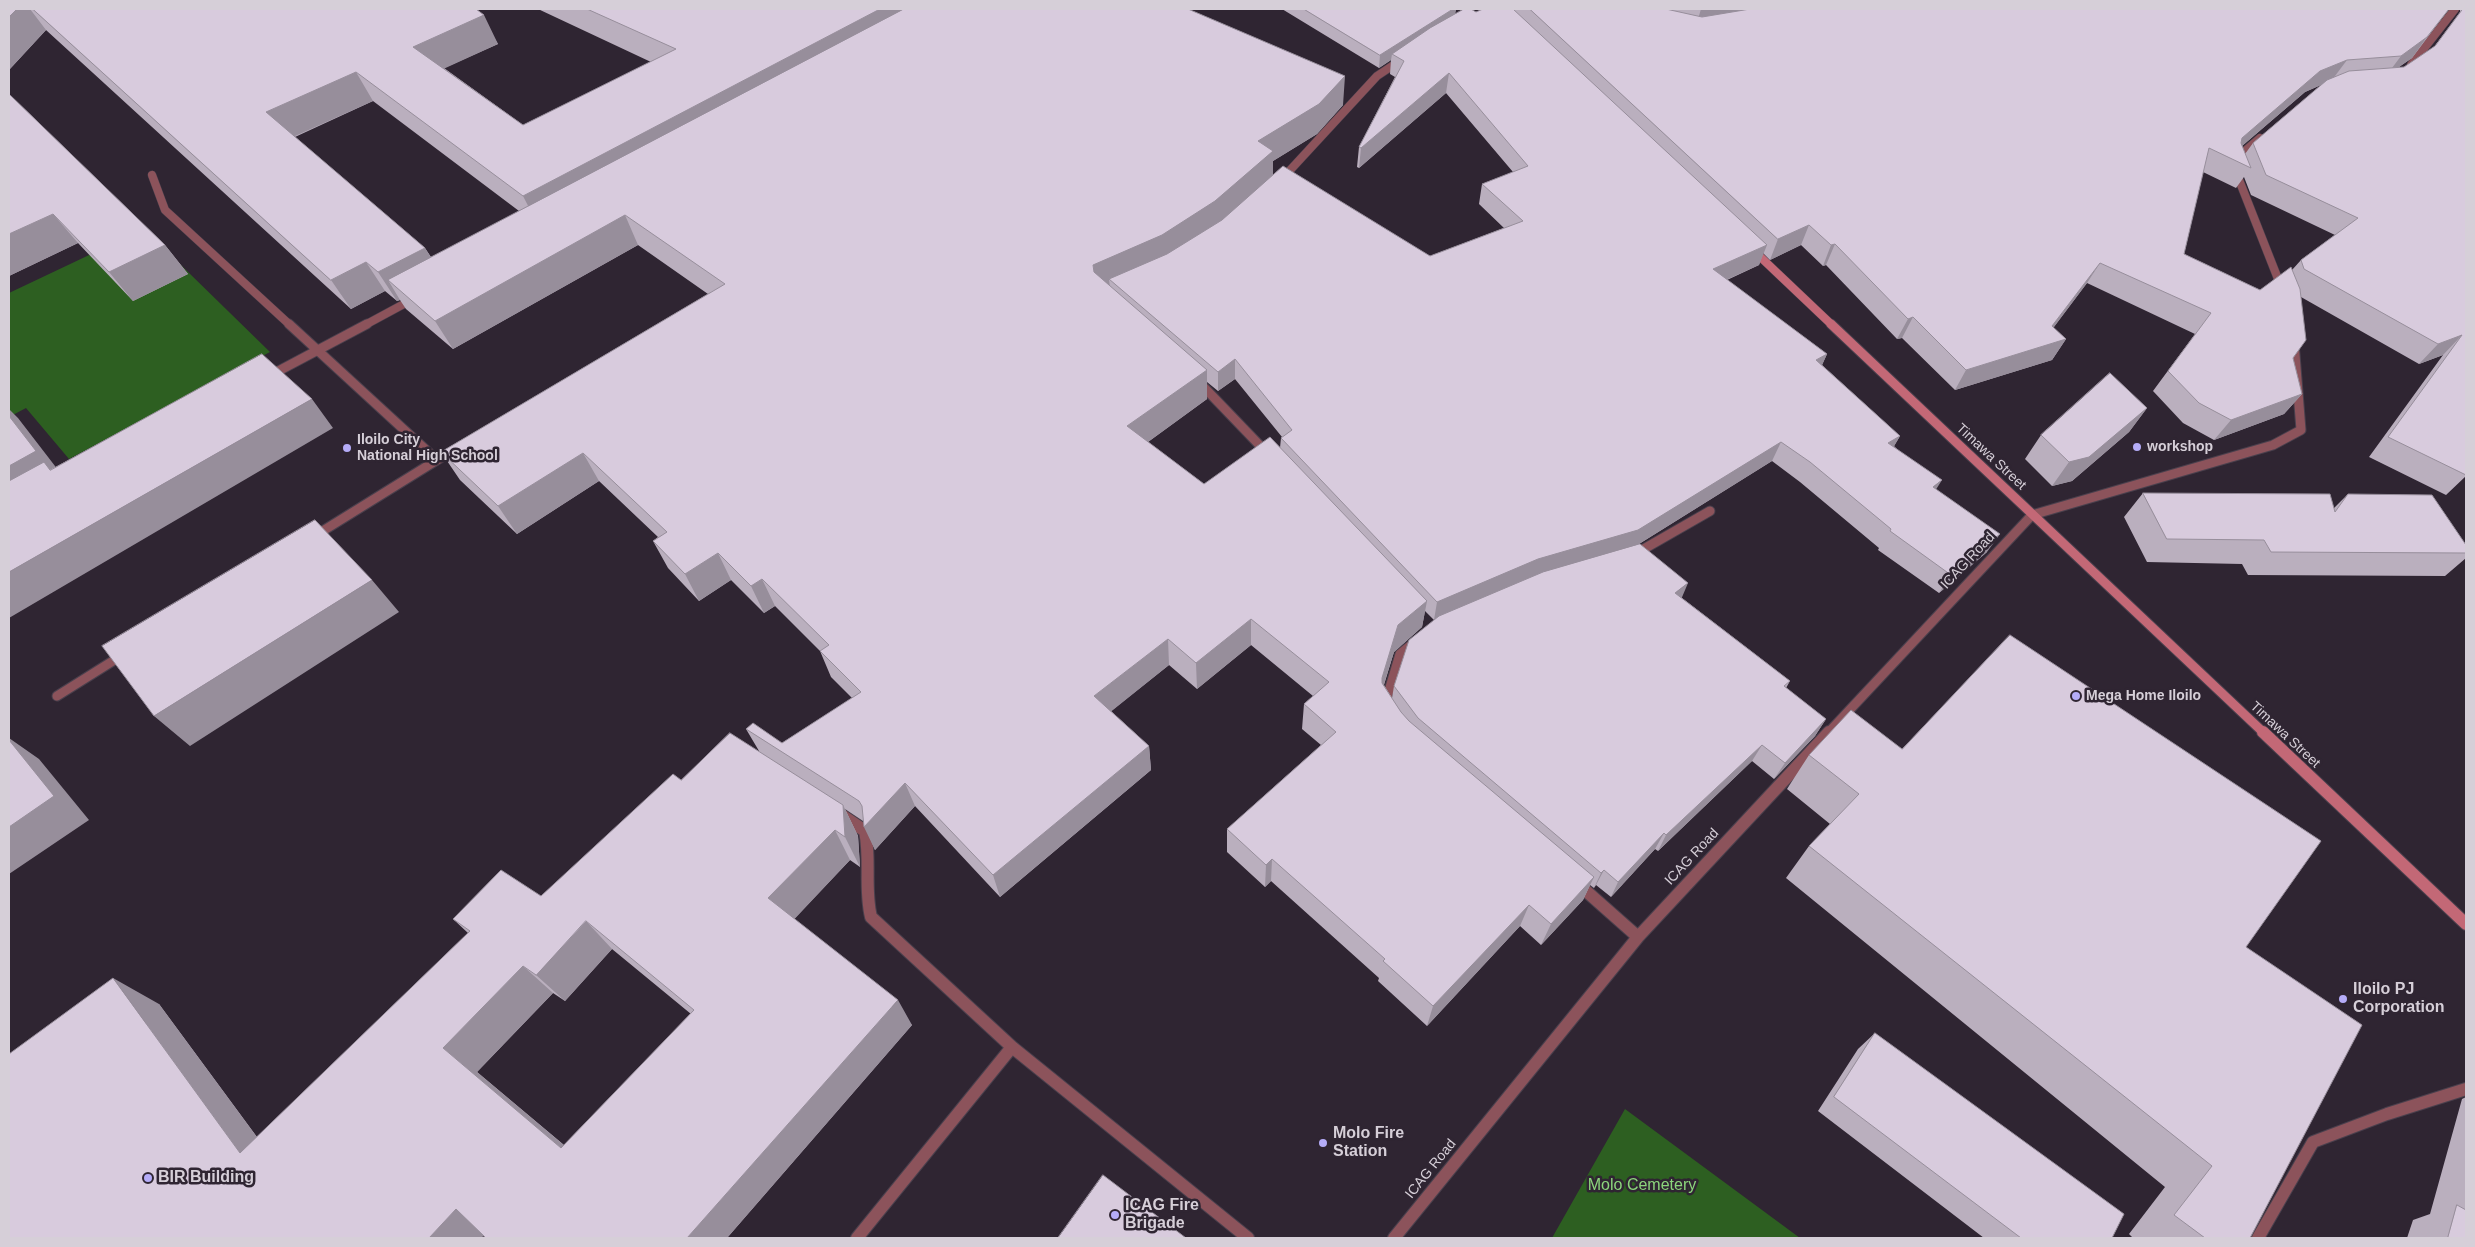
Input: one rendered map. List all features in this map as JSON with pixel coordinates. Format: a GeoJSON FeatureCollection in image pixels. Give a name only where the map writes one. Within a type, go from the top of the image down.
{"type":"FeatureCollection","features":[{"type":"Feature","properties":{"kind":"street"},"geometry":{"type":"LineString","coordinates":[[2402,72],[2416,62],[2455,9]]}},
{"type":"Feature","properties":{"kind":"street"},"geometry":{"type":"LineString","coordinates":[[1277,183],[1292,170],[1377,76],[1409,54]]}},
{"type":"Feature","properties":{"kind":"street"},"geometry":{"type":"LineString","coordinates":[[2267,132],[2232,162],[2284,296]]}},
{"type":"Feature","properties":{"kind":"street"},"geometry":{"type":"LineString","coordinates":[[152,174],[164,210],[437,460]]}},
{"type":"Feature","properties":{"kind":"street","name":"Timawa Street"},"geometry":{"type":"LineString","coordinates":[[1743,241],[2466,924]]}},
{"type":"Feature","properties":{"kind":"street"},"geometry":{"type":"LineString","coordinates":[[264,379],[420,295]]}},
{"type":"Feature","properties":{"kind":"street"},"geometry":{"type":"LineString","coordinates":[[2032,514],[2273,445],[2301,430],[2293,333]]}},
{"type":"Feature","properties":{"kind":"street"},"geometry":{"type":"LineString","coordinates":[[1190,374],[1205,387],[1278,465]]}},
{"type":"Feature","properties":{"kind":"street"},"geometry":{"type":"LineString","coordinates":[[302,544],[462,445]]}},
{"type":"Feature","properties":{"kind":"street"},"geometry":{"type":"LineString","coordinates":[[1625,558],[1634,555],[1710,511]]}},
{"type":"Feature","properties":{"kind":"street","name":"ICAG Road"},"geometry":{"type":"LineString","coordinates":[[1394,1238],[1638,937],[2032,514]]}},
{"type":"Feature","properties":{"kind":"street"},"geometry":{"type":"LineString","coordinates":[[1389,712],[1384,704],[1400,654],[1426,634]]}},
{"type":"Feature","properties":{"kind":"street"},"geometry":{"type":"LineString","coordinates":[[57,696],[133,648]]}},
{"type":"Feature","properties":{"kind":"street"},"geometry":{"type":"LineString","coordinates":[[832,810],[865,831],[869,846],[865,901],[871,917],[1012,1047],[1248,1238]]}},
{"type":"Feature","properties":{"kind":"street"},"geometry":{"type":"LineString","coordinates":[[1566,874],[1638,937]]}},
{"type":"Feature","properties":{"kind":"street"},"geometry":{"type":"LineString","coordinates":[[857,1238],[1012,1047]]}},
{"type":"Feature","properties":{"kind":"street"},"geometry":{"type":"LineString","coordinates":[[2258,1238],[2313,1142],[2387,1114],[2466,1089]]}},
{"type":"Feature","properties":{"kind":"green space"},"geometry":{"type":"Polygon","coordinates":[[[144,229],[270,352],[69,459],[26,408],[9,417],[9,293],[144,229]]]}},
{"type":"Feature","properties":{"kind":"green space","name":"Molo Cemetery"},"geometry":{"type":"Polygon","coordinates":[[[1625,1109],[1800,1238],[1552,1238],[1625,1109]]]}},
{"type":"Feature","properties":{"kind":"building"},"geometry":{"type":"Polygon","coordinates":[[[9,9],[17,9],[9,17],[9,9]]]}},
{"type":"Feature","properties":{"kind":"building"},"geometry":{"type":"Polygon","coordinates":[[[33,9],[476,9],[484,15],[413,47],[523,125],[676,49],[587,9],[880,9],[523,196],[356,72],[266,112],[425,248],[378,272],[366,262],[331,280],[33,9]]]}},
{"type":"Feature","properties":{"kind":"building"},"geometry":{"type":"Polygon","coordinates":[[[904,9],[1188,9],[1345,76],[1319,104],[1258,141],[1273,151],[1215,201],[1162,235],[1093,265],[1094,272],[1207,370],[1127,426],[1204,484],[1270,437],[1427,601],[1398,625],[1382,678],[1382,683],[1401,712],[1409,721],[1594,877],[1551,924],[1529,905],[1433,1006],[1383,961],[1385,959],[1272,859],[1266,865],[1227,829],[1336,732],[1304,704],[1329,682],[1251,619],[1196,663],[1168,639],[1094,696],[1149,746],[993,875],[905,783],[864,827],[862,806],[859,801],[746,729],[753,723],[782,743],[861,692],[820,651],[829,645],[762,579],[751,586],[718,553],[685,574],[653,541],[667,532],[583,453],[498,506],[441,452],[725,284],[625,215],[435,321],[388,280],[904,9]]]}},
{"type":"Feature","properties":{"kind":"building"},"geometry":{"type":"Polygon","coordinates":[[[1304,9],[1453,9],[1380,55],[1304,9]]]}},
{"type":"Feature","properties":{"kind":"building"},"geometry":{"type":"Polygon","coordinates":[[[1464,9],[1471,9],[1476,12],[1483,9],[1513,9],[1767,245],[1713,269],[1827,354],[1816,360],[1900,436],[1888,443],[1942,480],[1933,487],[2000,534],[1951,575],[1890,531],[1891,529],[1810,462],[1781,442],[1638,530],[1538,559],[1437,602],[1281,438],[1292,430],[1235,359],[1218,372],[1109,279],[1167,254],[1222,220],[1283,166],[1430,256],[1523,221],[1482,184],[1528,166],[1449,73],[1361,148],[1359,147],[1404,61],[1392,54],[1430,28],[1464,9]]]}},
{"type":"Feature","properties":{"kind":"building"},"geometry":{"type":"Polygon","coordinates":[[[1530,9],[1666,9],[1702,17],[1750,9],[2449,9],[2427,37],[2401,56],[2347,60],[2320,71],[2242,138],[2241,143],[2251,168],[2209,148],[2184,254],[2260,290],[2291,267],[2300,289],[2306,340],[2293,358],[2302,394],[2231,420],[2199,403],[2168,371],[2211,313],[2100,263],[2052,326],[2066,339],[1966,370],[1913,317],[1908,319],[1835,244],[1831,245],[1809,225],[1778,239],[1530,9]]]}},
{"type":"Feature","properties":{"kind":"building"},"geometry":{"type":"Polygon","coordinates":[[[2463,9],[2466,9],[2466,475],[2388,437],[2462,335],[2438,344],[2304,269],[2301,260],[2358,218],[2266,175],[2253,143],[2327,80],[2349,71],[2404,67],[2435,46],[2463,9]]]}},
{"type":"Feature","properties":{"kind":"building"},"geometry":{"type":"Polygon","coordinates":[[[9,94],[165,245],[109,272],[53,214],[9,234],[9,94]]]}},
{"type":"Feature","properties":{"kind":"building"},"geometry":{"type":"Polygon","coordinates":[[[262,354],[312,399],[9,572],[9,481],[44,462],[50,470],[262,354]]]}},
{"type":"Feature","properties":{"kind":"building"},"geometry":{"type":"Polygon","coordinates":[[[2110,373],[2147,408],[2089,457],[2069,462],[2041,435],[2110,373]]]}},
{"type":"Feature","properties":{"kind":"building"},"geometry":{"type":"Polygon","coordinates":[[[9,416],[36,451],[9,466],[9,416]]]}},
{"type":"Feature","properties":{"kind":"building"},"geometry":{"type":"Polygon","coordinates":[[[2143,493],[2330,494],[2335,512],[2348,494],[2432,495],[2466,545],[2466,553],[2271,552],[2264,540],[2167,539],[2143,493]]]}},
{"type":"Feature","properties":{"kind":"building"},"geometry":{"type":"Polygon","coordinates":[[[315,520],[372,580],[154,716],[102,646],[315,520]]]}},
{"type":"Feature","properties":{"kind":"building"},"geometry":{"type":"Polygon","coordinates":[[[1640,544],[1688,583],[1675,593],[1790,681],[1784,686],[1826,719],[1785,763],[1762,745],[1666,835],[1664,833],[1618,882],[1604,870],[1601,873],[1418,718],[1394,686],[1409,640],[1439,616],[1543,572],[1640,544]]]}},
{"type":"Feature","properties":{"kind":"building"},"geometry":{"type":"Polygon","coordinates":[[[2010,635],[2321,841],[2246,947],[2362,1025],[2250,1238],[2205,1238],[2174,1215],[2212,1166],[1809,846],[1859,794],[1809,755],[1851,710],[1902,749],[2010,635]]]}},
{"type":"Feature","properties":{"kind":"building"},"geometry":{"type":"Polygon","coordinates":[[[730,733],[843,805],[845,837],[835,830],[768,898],[898,1000],[687,1238],[486,1238],[456,1209],[429,1238],[9,1238],[9,1054],[113,978],[240,1153],[470,931],[453,919],[501,870],[541,896],[673,774],[681,780],[730,733]],[[586,921],[536,975],[523,966],[443,1048],[561,1148],[694,1010],[586,921]]]}},
{"type":"Feature","properties":{"kind":"building"},"geometry":{"type":"Polygon","coordinates":[[[9,740],[54,796],[9,827],[9,740]]]}},
{"type":"Feature","properties":{"kind":"building"},"geometry":{"type":"Polygon","coordinates":[[[1875,1033],[2124,1214],[2112,1238],[2021,1238],[1834,1097],[1875,1033]]]}},
{"type":"Feature","properties":{"kind":"building"},"geometry":{"type":"Polygon","coordinates":[[[1103,1175],[1186,1238],[1058,1238],[1103,1175]]]}},
{"type":"Feature","properties":{"kind":"building"},"geometry":{"type":"Polygon","coordinates":[[[2457,1205],[2466,1210],[2466,1238],[2448,1238],[2457,1205]]]}},
{"type":"Feature","properties":{"kind":"place","name":"workshop"},"geometry":{"type":"Point","coordinates":[2137,447]}},
{"type":"Feature","properties":{"kind":"place","name":"Iloilo City National High School"},"geometry":{"type":"Point","coordinates":[347,448]}},
{"type":"Feature","properties":{"kind":"place","name":"Mega Home Iloilo"},"geometry":{"type":"Point","coordinates":[2076,696]}},
{"type":"Feature","properties":{"kind":"place","name":"Iloilo PJ Corporation"},"geometry":{"type":"Point","coordinates":[2343,999]}},
{"type":"Feature","properties":{"kind":"place","name":"Molo Fire Station"},"geometry":{"type":"Point","coordinates":[1323,1143]}},
{"type":"Feature","properties":{"kind":"place","name":"BIR Building"},"geometry":{"type":"Point","coordinates":[148,1178]}},
{"type":"Feature","properties":{"kind":"place","name":"ICAG Fire Brigade"},"geometry":{"type":"Point","coordinates":[1115,1215]}}]}
